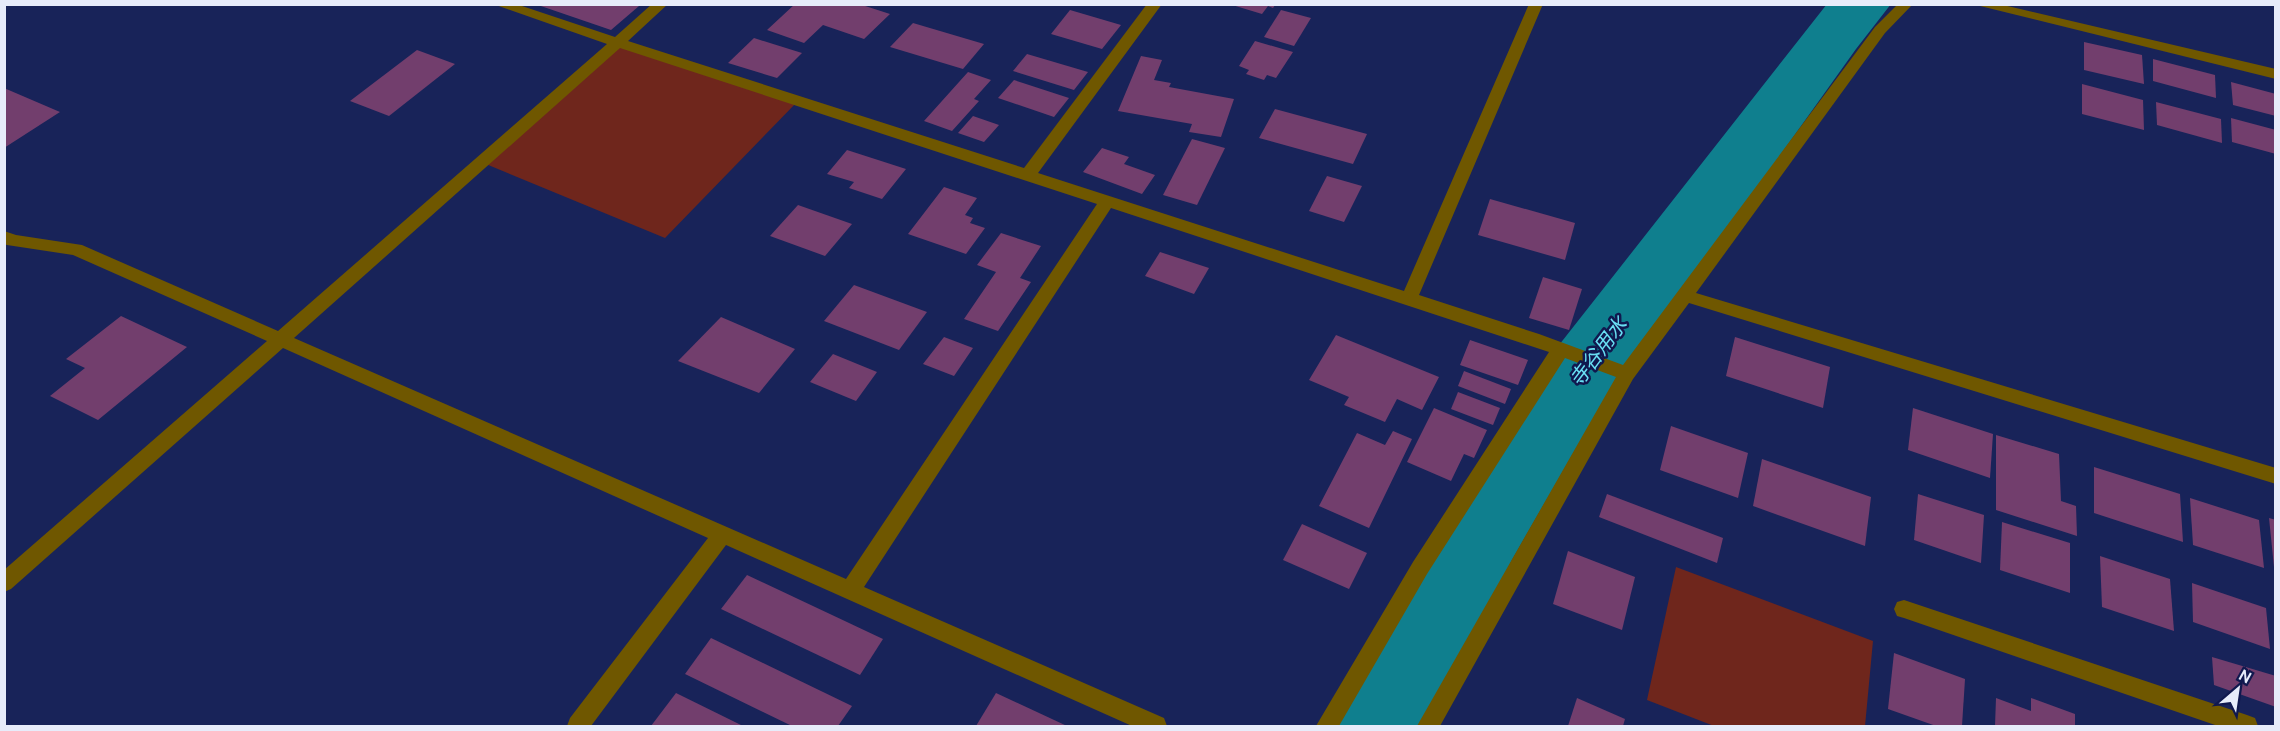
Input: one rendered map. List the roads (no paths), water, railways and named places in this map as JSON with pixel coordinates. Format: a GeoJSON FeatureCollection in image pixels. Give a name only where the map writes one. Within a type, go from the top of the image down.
{"type":"FeatureCollection","features":[{"type":"Feature","properties":{"kind":"street"},"geometry":{"type":"LineString","coordinates":[[500,4],[1409,298],[1627,375]]}},
{"type":"Feature","properties":{"kind":"street"},"geometry":{"type":"LineString","coordinates":[[4,583],[661,4]]}},
{"type":"Feature","properties":{"kind":"street"},"geometry":{"type":"LineString","coordinates":[[1028,176],[1155,4]]}},
{"type":"Feature","properties":{"kind":"street"},"geometry":{"type":"LineString","coordinates":[[1409,298],[1536,4]]}},
{"type":"Feature","properties":{"kind":"street"},"geometry":{"type":"LineString","coordinates":[[1428,726],[1627,375],[1880,30],[1906,4]]}},
{"type":"Feature","properties":{"kind":"street"},"geometry":{"type":"LineString","coordinates":[[1979,4],[2276,74]]}},
{"type":"Feature","properties":{"kind":"street"},"geometry":{"type":"LineString","coordinates":[[850,591],[1107,201]]}},
{"type":"Feature","properties":{"kind":"street"},"geometry":{"type":"LineString","coordinates":[[4,237],[13,242],[76,249],[1156,726]]}},
{"type":"Feature","properties":{"kind":"street"},"geometry":{"type":"LineString","coordinates":[[1686,296],[2276,476]]}},
{"type":"Feature","properties":{"kind":"street"},"geometry":{"type":"LineString","coordinates":[[1327,726],[1420,568],[1561,350]]}},
{"type":"Feature","properties":{"kind":"street"},"geometry":{"type":"LineString","coordinates":[[578,726],[722,535]]}},
{"type":"Feature","properties":{"kind":"street"},"geometry":{"type":"LineString","coordinates":[[1904,609],[2247,726]]}},
{"type":"Feature","properties":{"kind":"waterway","name":"寺谷用水"},"geometry":{"type":"LineString","coordinates":[[1374,726],[1482,533],[1569,390],[1834,35],[1861,4]]}}]}
